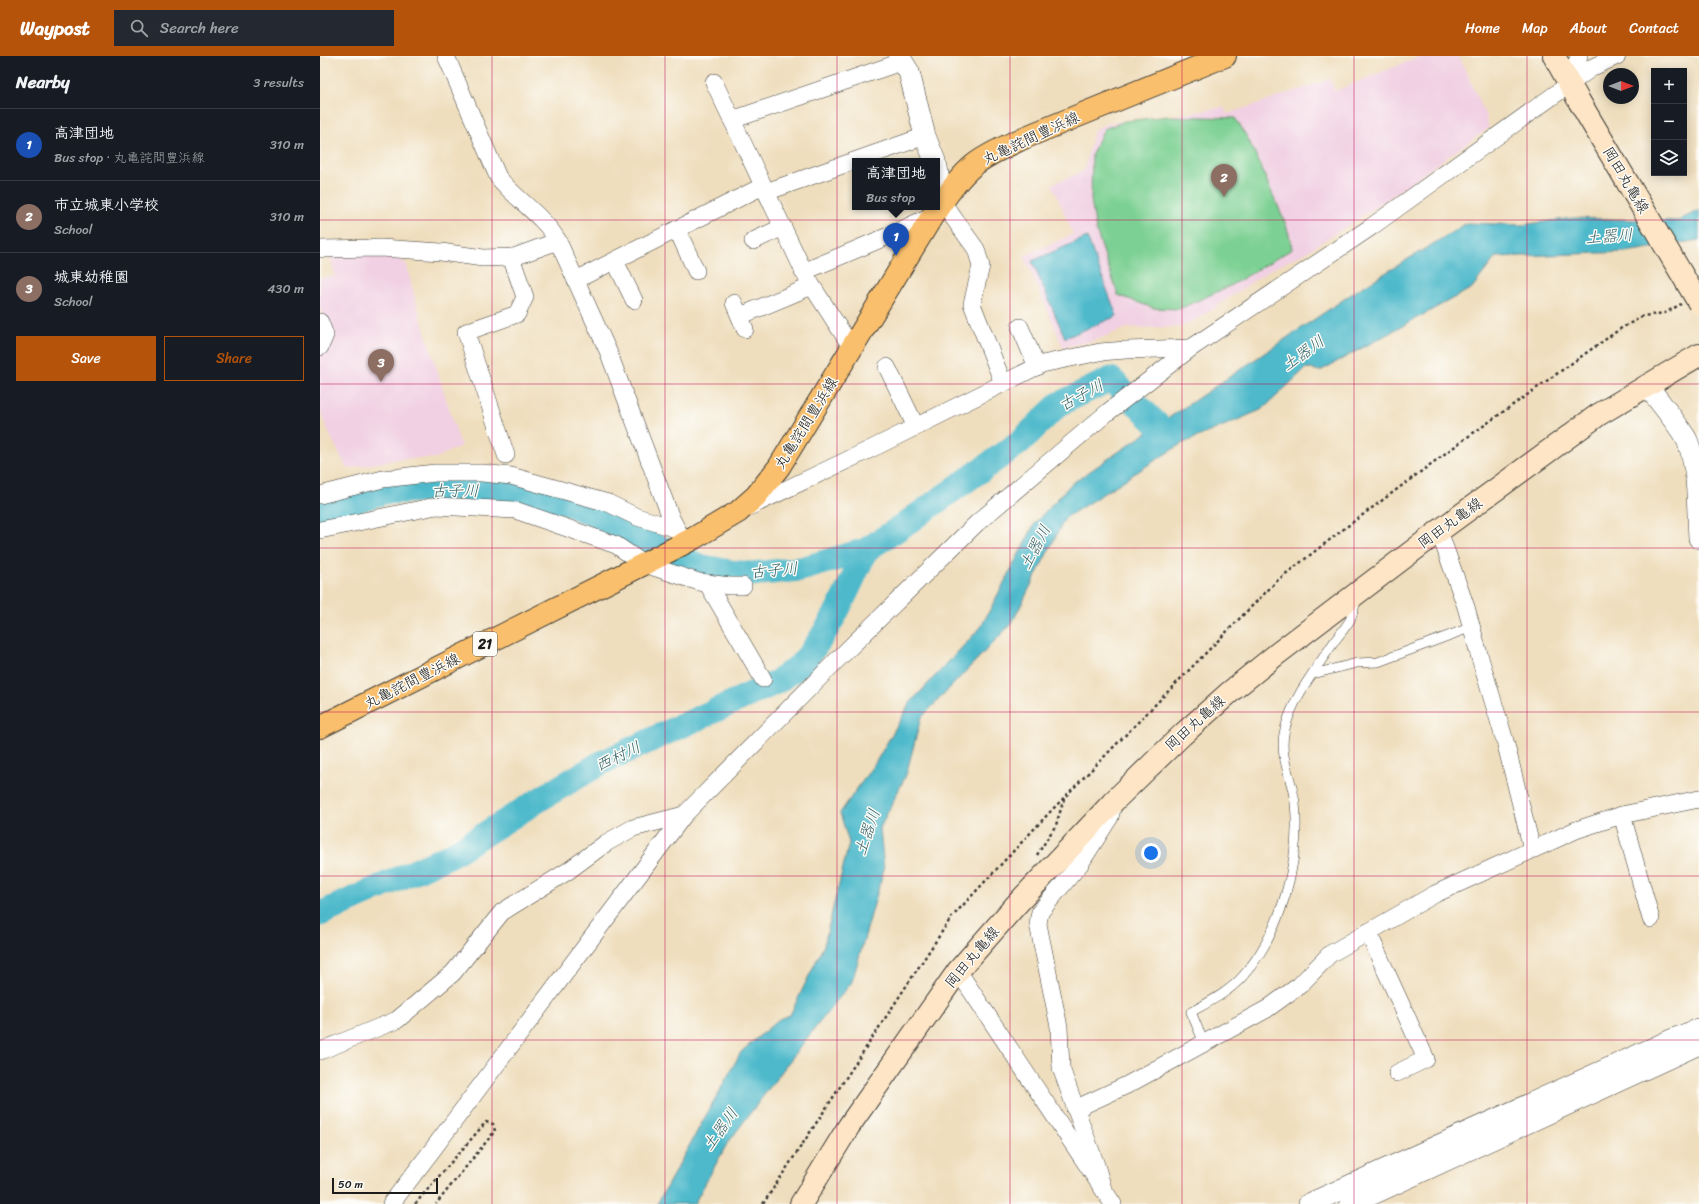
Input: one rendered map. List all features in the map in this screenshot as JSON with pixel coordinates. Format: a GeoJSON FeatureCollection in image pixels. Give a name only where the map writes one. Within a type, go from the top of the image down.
{"type":"FeatureCollection","features":[{"type":"Feature","properties":{"kind":"main road","name":"丸亀詫間豊浜線"},"geometry":{"type":"LineString","coordinates":[[940,206],[960,179],[974,164],[1004,147],[1225,56]]}},
{"type":"Feature","properties":{"kind":"main road","name":"岡田丸亀線"},"geometry":{"type":"LineString","coordinates":[[1554,56],[1699,303]]}},
{"type":"Feature","properties":{"kind":"main road","name":"丸亀詫間豊浜線"},"geometry":{"type":"LineString","coordinates":[[320,727],[647,562],[680,536],[738,512],[756,496],[779,467],[937,210]]}},
{"type":"Feature","properties":{"kind":"main road","name":"岡田丸亀線"},"geometry":{"type":"LineString","coordinates":[[801,1204],[850,1126],[958,971],[1015,906],[1114,801],[1182,734],[1230,692],[1439,531],[1598,416],[1647,385],[1699,356]]}},
{"type":"Feature","properties":{"kind":"street"},"geometry":{"type":"LineString","coordinates":[[446,56],[498,177],[505,186],[552,230],[558,241],[608,351],[671,518],[680,536]]}},
{"type":"Feature","properties":{"kind":"street"},"geometry":{"type":"LineString","coordinates":[[1574,92],[1579,56]]}},
{"type":"Feature","properties":{"kind":"street"},"geometry":{"type":"LineString","coordinates":[[391,1204],[684,815],[808,688],[977,523],[1108,412],[1191,348],[1574,92],[1593,67],[1617,56]]}},
{"type":"Feature","properties":{"kind":"street"},"geometry":{"type":"LineString","coordinates":[[732,120],[900,59],[909,72],[925,136],[934,158]]}},
{"type":"Feature","properties":{"kind":"street"},"geometry":{"type":"LineString","coordinates":[[714,82],[808,279],[852,348]]}},
{"type":"Feature","properties":{"kind":"street"},"geometry":{"type":"LineString","coordinates":[[858,158],[925,136]]}},
{"type":"Feature","properties":{"kind":"street"},"geometry":{"type":"LineString","coordinates":[[576,280],[677,229],[764,189],[852,160]]}},
{"type":"Feature","properties":{"kind":"street"},"geometry":{"type":"LineString","coordinates":[[740,316],[936,210]]}},
{"type":"Feature","properties":{"kind":"street"},"geometry":{"type":"LineString","coordinates":[[939,210],[976,250],[981,266],[972,304],[1003,383]]}},
{"type":"Feature","properties":{"kind":"street"},"geometry":{"type":"LineString","coordinates":[[753,241],[783,227]]}},
{"type":"Feature","properties":{"kind":"street"},"geometry":{"type":"LineString","coordinates":[[677,229],[696,270]]}},
{"type":"Feature","properties":{"kind":"street"},"geometry":{"type":"LineString","coordinates":[[320,249],[381,248],[441,252],[483,258],[511,257],[558,241]]}},
{"type":"Feature","properties":{"kind":"street"},"geometry":{"type":"LineString","coordinates":[[506,455],[466,332],[517,314],[525,297],[511,257]]}},
{"type":"Feature","properties":{"kind":"street"},"geometry":{"type":"LineString","coordinates":[[615,261],[634,300]]}},
{"type":"Feature","properties":{"kind":"street"},"geometry":{"type":"LineString","coordinates":[[320,322],[324,335],[320,347]]}},
{"type":"Feature","properties":{"kind":"street"},"geometry":{"type":"LineString","coordinates":[[1020,327],[1037,367]]}},
{"type":"Feature","properties":{"kind":"street"},"geometry":{"type":"LineString","coordinates":[[738,512],[916,427],[1042,364],[1100,352],[1191,348]]}},
{"type":"Feature","properties":{"kind":"street"},"geometry":{"type":"LineString","coordinates":[[887,367],[916,427]]}},
{"type":"Feature","properties":{"kind":"street"},"geometry":{"type":"LineString","coordinates":[[1647,385],[1688,441],[1695,461],[1698,482],[1699,538]]}},
{"type":"Feature","properties":{"kind":"street"},"geometry":{"type":"LineString","coordinates":[[320,496],[383,479],[435,473],[482,473],[511,476],[608,503],[680,536]]}},
{"type":"Feature","properties":{"kind":"street"},"geometry":{"type":"LineString","coordinates":[[320,530],[436,506],[515,510],[616,544],[647,562],[707,583],[743,586]]}},
{"type":"Feature","properties":{"kind":"street"},"geometry":{"type":"LineString","coordinates":[[1439,531],[1466,607],[1506,741],[1532,849]]}},
{"type":"Feature","properties":{"kind":"street"},"geometry":{"type":"LineString","coordinates":[[707,583],[763,679]]}},
{"type":"Feature","properties":{"kind":"street"},"geometry":{"type":"LineString","coordinates":[[1075,1109],[1127,1085],[1267,1009],[1300,985],[1330,954],[1436,894],[1576,830],[1622,815],[1699,799]]}},
{"type":"Feature","properties":{"kind":"street"},"geometry":{"type":"LineString","coordinates":[[1103,1189],[1096,1165],[1061,1068],[1059,1027],[1038,924],[1040,912],[1080,864],[1110,817],[1114,801]]}},
{"type":"Feature","properties":{"kind":"street"},"geometry":{"type":"LineString","coordinates":[[320,1051],[397,1020],[453,973],[502,912],[568,871],[606,843],[633,828],[684,815]]}},
{"type":"Feature","properties":{"kind":"street"},"geometry":{"type":"LineString","coordinates":[[1622,815],[1651,919]]}},
{"type":"Feature","properties":{"kind":"street"},"geometry":{"type":"LineString","coordinates":[[1368,932],[1426,1059],[1396,1073]]}},
{"type":"Feature","properties":{"kind":"street"},"geometry":{"type":"LineString","coordinates":[[958,971],[1113,1204]]}},
{"type":"Feature","properties":{"kind":"street"},"geometry":{"type":"LineString","coordinates":[[1309,1204],[1670,1040],[1699,1029]]}},
{"type":"Feature","properties":{"kind":"street"},"geometry":{"type":"LineString","coordinates":[[1351,1204],[1699,1044]]}},
{"type":"Feature","properties":{"kind":"street"},"geometry":{"type":"LineString","coordinates":[[813,1204],[821,1173]]}},
{"type":"Feature","properties":{"kind":"lane"},"geometry":{"type":"LineString","coordinates":[[1204,1043],[1191,1012],[1223,993],[1242,977],[1270,936],[1283,902],[1292,860],[1295,832],[1295,802],[1285,765],[1283,751],[1285,730],[1290,714],[1303,688],[1349,620],[1360,591]]}},
{"type":"Feature","properties":{"kind":"lane"},"geometry":{"type":"LineString","coordinates":[[1313,674],[1357,663],[1378,662],[1472,627]]}},
{"type":"Feature","properties":{"kind":"path"},"geometry":{"type":"LineString","coordinates":[[1036,857],[1056,825],[1064,798]]}},
{"type":"Feature","properties":{"kind":"path"},"geometry":{"type":"LineString","coordinates":[[415,1204],[486,1122],[493,1124],[495,1131],[436,1204]]}},
{"type":"Feature","properties":{"kind":"shaded area"},"geometry":{"type":"Polygon","coordinates":[[[1421,56],[1459,56],[1486,116],[1489,128],[1372,210],[1305,253],[1270,270],[1198,319],[1180,327],[1127,328],[1093,341],[1063,347],[1024,256],[1073,234],[1052,184],[1084,171],[1094,130],[1107,123],[1190,113],[1224,107],[1227,114],[1330,79],[1335,91],[1421,56]]]}},
{"type":"Feature","properties":{"kind":"shaded area"},"geometry":{"type":"Polygon","coordinates":[[[388,254],[406,263],[417,306],[461,446],[436,458],[398,459],[347,469],[329,433],[320,410],[320,355],[326,325],[320,309],[320,278],[335,276],[330,255],[388,254]]]}},
{"type":"Feature","properties":{"kind":"green space"},"geometry":{"type":"Polygon","coordinates":[[[1169,116],[1235,118],[1254,152],[1280,211],[1289,233],[1292,249],[1232,285],[1179,309],[1153,308],[1118,295],[1096,230],[1091,200],[1092,154],[1104,129],[1125,121],[1169,116]]]}},
{"type":"Feature","properties":{"kind":"water","name":"土器川"},"geometry":{"type":"Polygon","coordinates":[[[1699,210],[1699,240],[1626,252],[1496,257],[1472,288],[1320,371],[1306,368],[1263,409],[1181,444],[1065,518],[1012,623],[921,718],[906,775],[880,828],[884,869],[852,982],[807,1038],[727,1144],[694,1204],[657,1204],[741,1052],[779,1019],[790,1015],[824,945],[849,843],[840,813],[877,760],[910,703],[981,627],[1035,523],[1071,484],[1359,289],[1467,223],[1521,225],[1573,218],[1678,221],[1699,210]]]}},
{"type":"Feature","properties":{"kind":"water"},"geometry":{"type":"Polygon","coordinates":[[[1087,237],[1117,316],[1065,338],[1032,261],[1087,237]]]}},
{"type":"Feature","properties":{"kind":"waterway","name":"古子川"},"geometry":{"type":"LineString","coordinates":[[320,512],[383,492],[451,489],[518,491],[572,505],[699,566],[730,572],[751,574],[801,569],[866,550],[901,527],[1019,443],[1059,404],[1111,379],[1168,435]]}},
{"type":"Feature","properties":{"kind":"waterway","name":"西村川"},"geometry":{"type":"LineString","coordinates":[[320,914],[451,855],[601,763],[779,681],[801,664],[821,638],[838,609],[866,550]]}},
{"type":"Feature","properties":{"kind":"place","name":"市立城東小学校"},"geometry":{"type":"Point","coordinates":[1224,197]}},
{"type":"Feature","properties":{"kind":"place","name":"高津団地"},"geometry":{"type":"Point","coordinates":[896,256]}},
{"type":"Feature","properties":{"kind":"place","name":"城東幼稚園"},"geometry":{"type":"Point","coordinates":[381,382]}}]}
